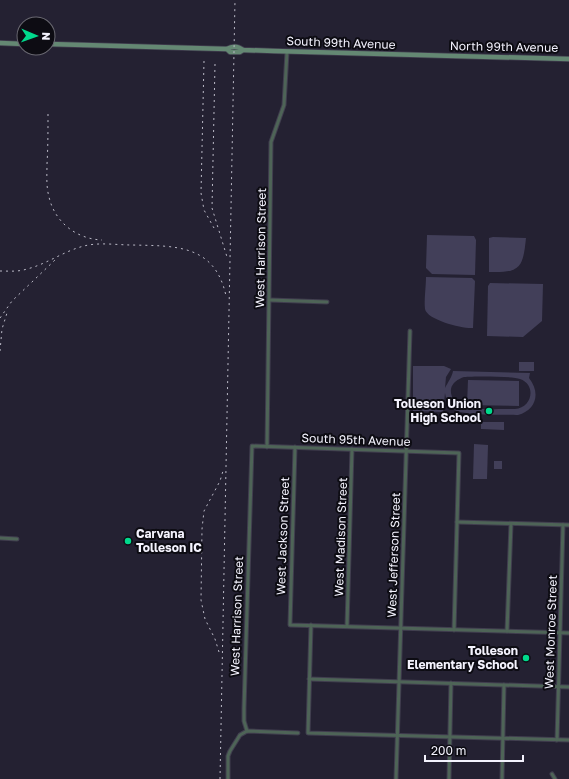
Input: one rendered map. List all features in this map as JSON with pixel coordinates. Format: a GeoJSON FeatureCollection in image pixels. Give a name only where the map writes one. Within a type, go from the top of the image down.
{"type":"FeatureCollection","features":[{"type":"Feature","properties":{"kind":"main road"},"geometry":{"type":"LineString","coordinates":[[0,43],[16,44]]}},
{"type":"Feature","properties":{"kind":"main road","name":"South 99th Avenue"},"geometry":{"type":"LineString","coordinates":[[56,44],[227,49],[230,52],[240,52],[243,50],[439,56]]}},
{"type":"Feature","properties":{"kind":"main road","name":"North 99th Avenue"},"geometry":{"type":"LineString","coordinates":[[439,56],[569,59]]}},
{"type":"Feature","properties":{"kind":"street","name":"West Harrison Street"},"geometry":{"type":"LineString","coordinates":[[267,447],[271,142],[284,105],[287,52]]}},
{"type":"Feature","properties":{"kind":"street"},"geometry":{"type":"LineString","coordinates":[[270,300],[327,302]]}},
{"type":"Feature","properties":{"kind":"street","name":"West Jefferson Street"},"geometry":{"type":"LineString","coordinates":[[396,779],[410,331]]}},
{"type":"Feature","properties":{"kind":"street","name":"West Harrison Street"},"geometry":{"type":"LineString","coordinates":[[247,731],[244,721],[244,708],[252,446]]}},
{"type":"Feature","properties":{"kind":"street","name":"South 95th Avenue"},"geometry":{"type":"LineString","coordinates":[[252,446],[459,453],[457,522]]}},
{"type":"Feature","properties":{"kind":"street","name":"West Jackson Street"},"geometry":{"type":"LineString","coordinates":[[295,447],[290,625],[311,625]]}},
{"type":"Feature","properties":{"kind":"street","name":"West Madison Street"},"geometry":{"type":"LineString","coordinates":[[347,626],[352,449]]}},
{"type":"Feature","properties":{"kind":"street"},"geometry":{"type":"LineString","coordinates":[[454,630],[457,522],[569,526]]}},
{"type":"Feature","properties":{"kind":"street"},"geometry":{"type":"LineString","coordinates":[[507,631],[510,524]]}},
{"type":"Feature","properties":{"kind":"street","name":"West Monroe Street"},"geometry":{"type":"LineString","coordinates":[[557,740],[563,525]]}},
{"type":"Feature","properties":{"kind":"street"},"geometry":{"type":"LineString","coordinates":[[0,538],[16,539]]}},
{"type":"Feature","properties":{"kind":"street"},"geometry":{"type":"LineString","coordinates":[[569,633],[311,625],[308,733],[569,740]]}},
{"type":"Feature","properties":{"kind":"street"},"geometry":{"type":"LineString","coordinates":[[309,679],[569,687]]}},
{"type":"Feature","properties":{"kind":"street"},"geometry":{"type":"LineString","coordinates":[[449,779],[452,683]]}},
{"type":"Feature","properties":{"kind":"street"},"geometry":{"type":"LineString","coordinates":[[502,779],[504,685]]}},
{"type":"Feature","properties":{"kind":"street"},"geometry":{"type":"LineString","coordinates":[[228,779],[228,756],[240,735],[247,731],[298,733]]}},
{"type":"Feature","properties":{"kind":"street"},"geometry":{"type":"LineString","coordinates":[[552,774],[555,779]]}},
{"type":"Feature","properties":{"kind":"shaded area"},"geometry":{"type":"Polygon","coordinates":[[[427,235],[474,236],[476,240],[475,275],[432,274],[426,268],[427,235]]]}},
{"type":"Feature","properties":{"kind":"shaded area"},"geometry":{"type":"Polygon","coordinates":[[[489,238],[526,238],[521,262],[514,270],[489,272],[489,238]]]}},
{"type":"Feature","properties":{"kind":"shaded area"},"geometry":{"type":"Polygon","coordinates":[[[426,277],[472,278],[475,281],[473,328],[446,323],[432,317],[427,313],[425,309],[426,277]]]}},
{"type":"Feature","properties":{"kind":"shaded area"},"geometry":{"type":"Polygon","coordinates":[[[490,283],[543,284],[542,321],[523,337],[487,336],[488,286],[490,283]]]}},
{"type":"Feature","properties":{"kind":"shaded area"},"geometry":{"type":"Polygon","coordinates":[[[519,362],[534,362],[534,371],[519,371],[519,362]]]}},
{"type":"Feature","properties":{"kind":"shaded area"},"geometry":{"type":"Polygon","coordinates":[[[413,366],[444,366],[451,369],[446,377],[445,388],[453,371],[530,373],[529,378],[533,384],[536,395],[533,405],[524,413],[518,415],[473,414],[457,411],[449,405],[445,393],[443,412],[413,411],[413,366]],[[484,376],[464,377],[454,383],[451,389],[451,395],[454,400],[462,407],[480,409],[515,409],[521,408],[529,401],[529,386],[520,379],[484,376]]]}},
{"type":"Feature","properties":{"kind":"shaded area"},"geometry":{"type":"Polygon","coordinates":[[[468,380],[519,381],[519,406],[467,405],[468,380]]]}},
{"type":"Feature","properties":{"kind":"shaded area"},"geometry":{"type":"Polygon","coordinates":[[[481,422],[504,422],[504,430],[481,429],[481,422]]]}},
{"type":"Feature","properties":{"kind":"shaded area"},"geometry":{"type":"Polygon","coordinates":[[[474,444],[488,445],[487,479],[473,479],[474,444]]]}},
{"type":"Feature","properties":{"kind":"shaded area"},"geometry":{"type":"Polygon","coordinates":[[[494,461],[502,461],[502,469],[494,469],[494,461]]]}},
{"type":"Feature","properties":{"kind":"railway"},"geometry":{"type":"LineString","coordinates":[[220,779],[235,0]]}},
{"type":"Feature","properties":{"kind":"railway"},"geometry":{"type":"LineString","coordinates":[[204,61],[201,193],[204,210],[214,228]]}},
{"type":"Feature","properties":{"kind":"railway"},"geometry":{"type":"LineString","coordinates":[[215,64],[212,208],[227,257]]}},
{"type":"Feature","properties":{"kind":"railway"},"geometry":{"type":"LineString","coordinates":[[48,114],[47,185],[52,206],[56,215],[68,228],[84,237],[102,240]]}},
{"type":"Feature","properties":{"kind":"railway"},"geometry":{"type":"LineString","coordinates":[[0,271],[17,271],[27,269],[77,248],[96,244],[163,246],[191,251],[203,257],[213,266],[221,279],[226,296]]}},
{"type":"Feature","properties":{"kind":"railway"},"geometry":{"type":"LineString","coordinates":[[0,318],[12,301],[55,260]]}},
{"type":"Feature","properties":{"kind":"railway"},"geometry":{"type":"LineString","coordinates":[[0,351],[2,329],[7,313]]}},
{"type":"Feature","properties":{"kind":"railway"},"geometry":{"type":"LineString","coordinates":[[219,652],[215,639],[205,619],[201,600],[202,529],[204,511],[220,481],[223,471]]}},
{"type":"Feature","properties":{"kind":"place","name":"Tolleson Union High School"},"geometry":{"type":"Point","coordinates":[489,411]}},
{"type":"Feature","properties":{"kind":"place","name":"Carvana Tolleson IC"},"geometry":{"type":"Point","coordinates":[128,541]}},
{"type":"Feature","properties":{"kind":"place","name":"Tolleson Elementary School"},"geometry":{"type":"Point","coordinates":[526,658]}}]}
